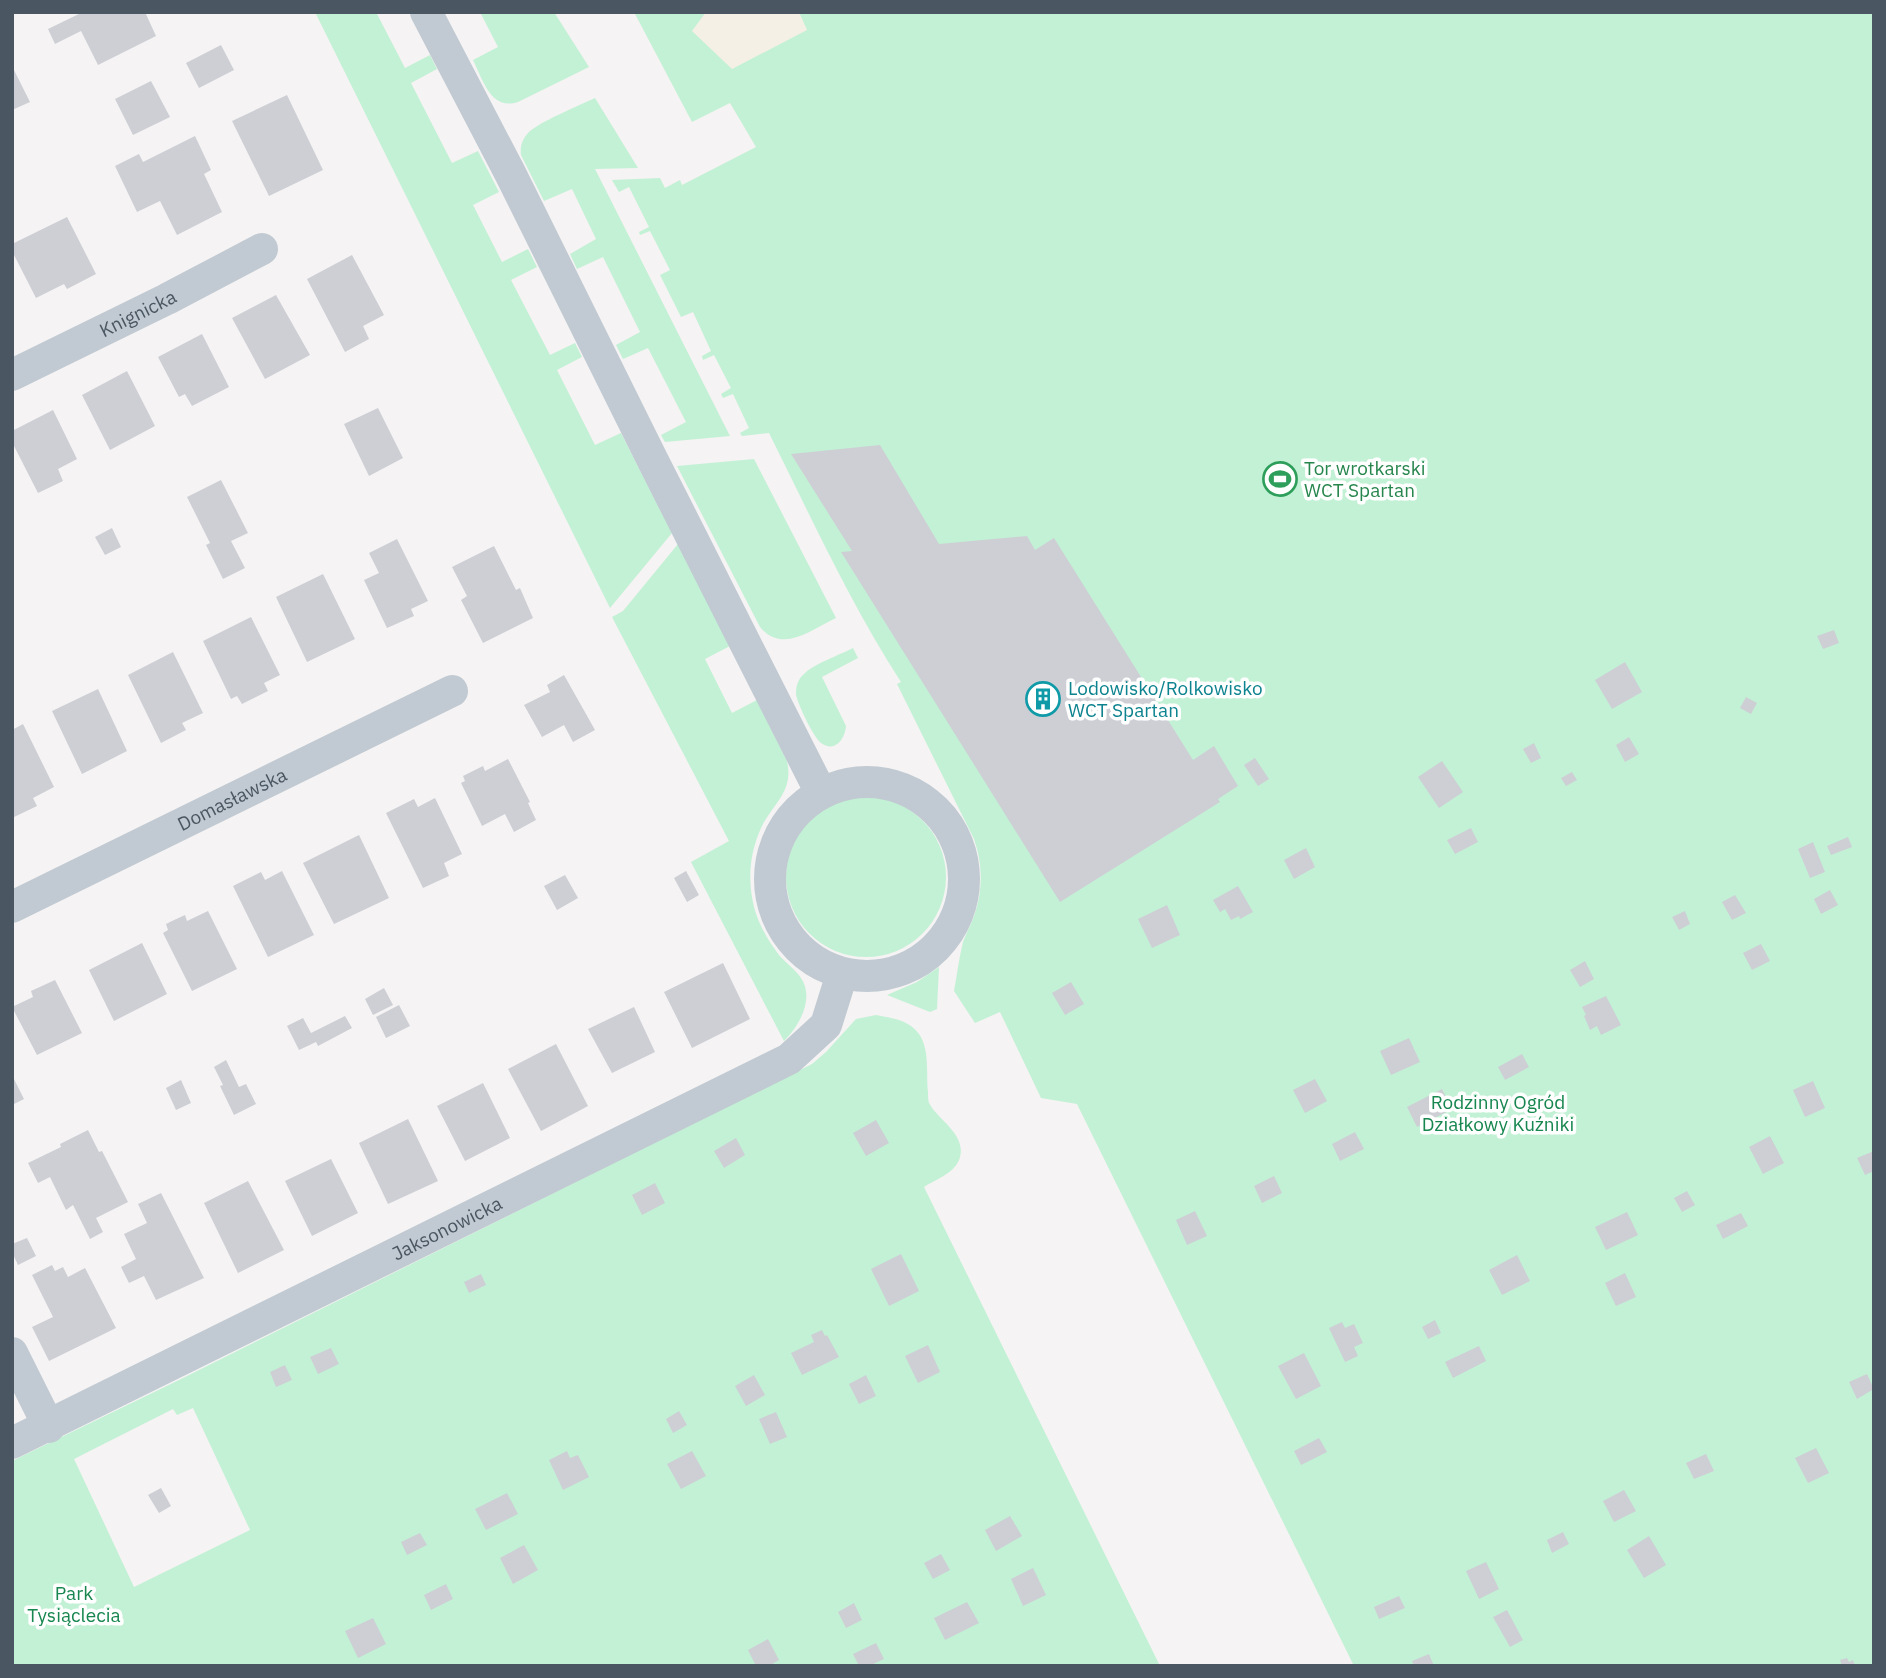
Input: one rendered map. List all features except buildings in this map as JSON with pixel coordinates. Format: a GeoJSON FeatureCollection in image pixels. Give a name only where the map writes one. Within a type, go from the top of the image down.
{"type":"FeatureCollection","features":[{"type":"Feature","properties":{"kind":"street"},"geometry":{"type":"LineString","coordinates":[[426,12],[821,793]]}},
{"type":"Feature","properties":{"kind":"street","name":"Knignicka"},"geometry":{"type":"LineString","coordinates":[[12,375],[262,249]]}},
{"type":"Feature","properties":{"kind":"street","name":"Domasławska"},"geometry":{"type":"LineString","coordinates":[[12,907],[452,691]]}},
{"type":"Feature","properties":{"kind":"street"},"geometry":{"type":"LineString","coordinates":[[879,783],[907,791],[932,807],[951,830],[962,858],[964,888],[958,916],[943,940],[923,960],[898,972],[870,976],[842,974],[813,960],[788,936],[774,907],[770,874],[777,842],[795,814],[821,793],[849,784],[879,783]]}},
{"type":"Feature","properties":{"kind":"street","name":"Jaksonowicka"},"geometry":{"type":"LineString","coordinates":[[12,1443],[789,1059],[826,1025],[842,974]]}},
{"type":"Feature","properties":{"kind":"street"},"geometry":{"type":"LineString","coordinates":[[12,1353],[49,1427]]}},
{"type":"Feature","properties":{"kind":"green space"},"geometry":{"type":"Polygon","coordinates":[[[315,12],[376,12],[405,68],[430,55],[437,69],[411,83],[452,163],[478,151],[499,192],[473,205],[502,262],[528,249],[537,267],[511,280],[550,355],[575,343],[582,357],[557,370],[595,445],[621,433],[672,533],[610,608],[315,12]]]}},
{"type":"Feature","properties":{"kind":"green space"},"geometry":{"type":"Polygon","coordinates":[[[480,12],[554,12],[589,67],[518,102],[501,102],[489,92],[473,60],[498,47],[480,12]]]}},
{"type":"Feature","properties":{"kind":"green space","name":"Rodzinny Ogród Działkowy Kuźniki"},"geometry":{"type":"Polygon","coordinates":[[[634,12],[1874,12],[1874,1666],[1354,1666],[1077,1104],[1041,1098],[1000,1012],[975,1023],[954,991],[963,942],[979,897],[980,868],[974,839],[897,684],[901,682],[848,591],[769,433],[742,436],[740,433],[749,428],[733,394],[723,398],[721,394],[731,388],[714,355],[703,360],[702,356],[711,351],[693,312],[681,317],[660,275],[670,270],[650,231],[640,235],[639,232],[649,227],[629,187],[619,192],[612,180],[660,178],[665,188],[680,180],[682,185],[756,147],[730,103],[692,122],[634,12]]]}},
{"type":"Feature","properties":{"kind":"green space"},"geometry":{"type":"Polygon","coordinates":[[[595,98],[638,168],[595,169],[730,436],[665,442],[661,435],[686,422],[648,348],[623,359],[616,345],[640,332],[603,257],[577,269],[570,254],[596,239],[572,189],[544,201],[521,155],[523,141],[533,129],[595,98]]]}},
{"type":"Feature","properties":{"kind":"green space"},"geometry":{"type":"Polygon","coordinates":[[[754,459],[836,618],[797,637],[778,639],[760,627],[677,466],[754,459]]]}},
{"type":"Feature","properties":{"kind":"green space"},"geometry":{"type":"Polygon","coordinates":[[[678,544],[730,646],[705,659],[732,713],[757,700],[787,761],[788,781],[761,828],[751,862],[750,879],[753,905],[762,928],[779,955],[799,975],[805,986],[806,1003],[800,1020],[784,1041],[691,862],[729,841],[612,617],[623,611],[678,544]]]}},
{"type":"Feature","properties":{"kind":"green space"},"geometry":{"type":"Polygon","coordinates":[[[853,648],[858,658],[822,677],[846,726],[844,736],[838,743],[826,746],[818,740],[806,720],[797,698],[797,685],[808,670],[853,648]]]}},
{"type":"Feature","properties":{"kind":"green space"},"geometry":{"type":"Polygon","coordinates":[[[866,797],[896,803],[922,821],[940,847],[946,877],[940,907],[922,933],[896,951],[866,957],[836,951],[810,933],[792,907],[786,877],[792,847],[810,821],[836,803],[866,797]]]}},
{"type":"Feature","properties":{"kind":"green space"},"geometry":{"type":"Polygon","coordinates":[[[939,967],[937,1009],[930,1012],[887,995],[917,982],[939,967]]]}},
{"type":"Feature","properties":{"kind":"green space","name":"Park Tysiąclecia"},"geometry":{"type":"Polygon","coordinates":[[[876,1015],[900,1020],[915,1029],[922,1040],[926,1054],[929,1103],[955,1134],[961,1149],[958,1163],[945,1175],[924,1187],[1160,1666],[12,1666],[12,1461],[812,1064],[856,1019],[876,1015]],[[193,1408],[177,1415],[173,1409],[74,1459],[134,1587],[250,1530],[193,1408]]]}},
{"type":"Feature","properties":{"kind":"sand"},"geometry":{"type":"Polygon","coordinates":[[[706,12],[799,12],[807,30],[732,69],[692,31],[706,12]]]}},
{"type":"Feature","properties":{"kind":"place","name":"Tor wrotkarski WCT Spartan"},"geometry":{"type":"Point","coordinates":[1280,479]}},
{"type":"Feature","properties":{"kind":"place","name":"Lodowisko/Rolkowisko WCT Spartan"},"geometry":{"type":"Point","coordinates":[1043,699]}}]}
